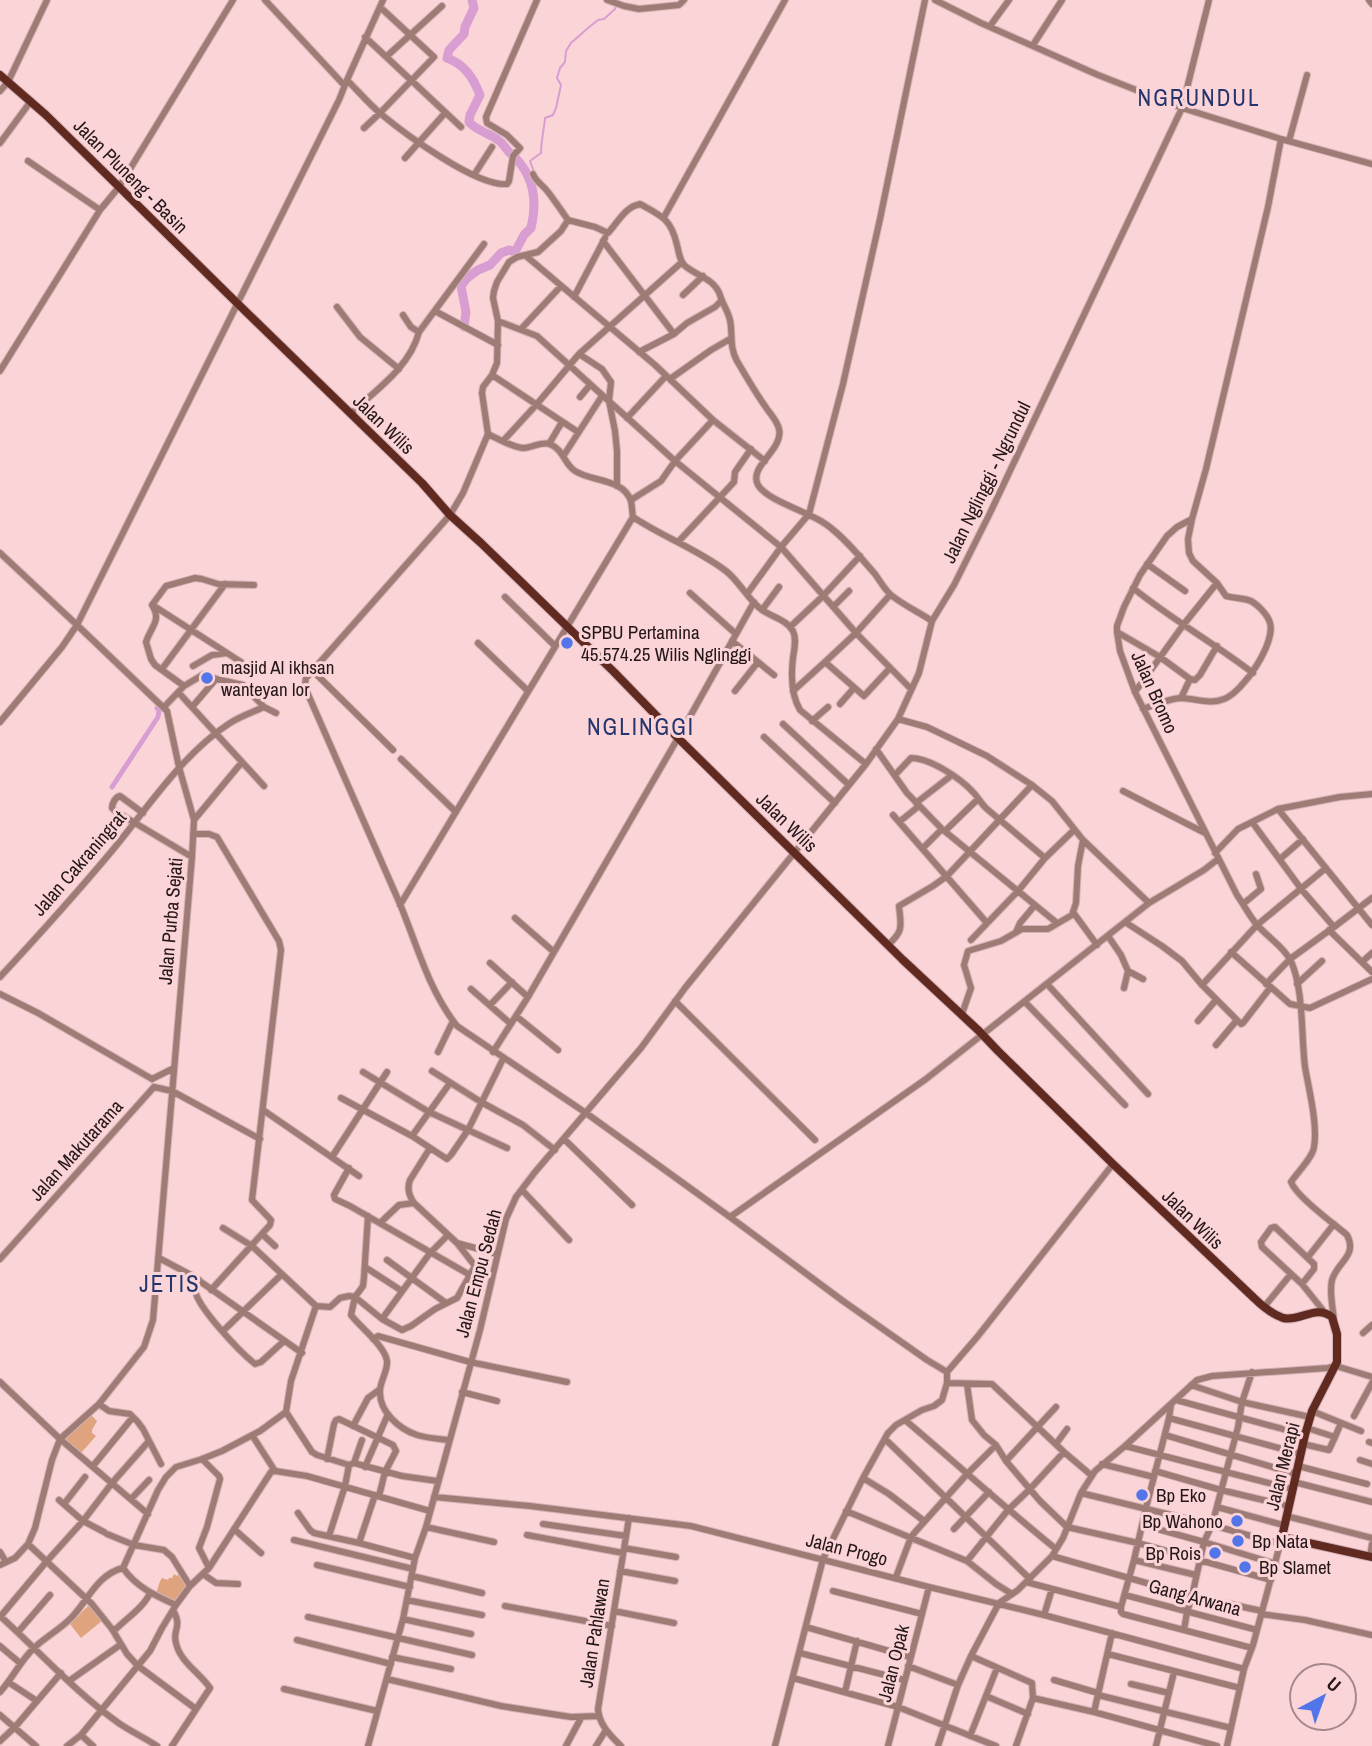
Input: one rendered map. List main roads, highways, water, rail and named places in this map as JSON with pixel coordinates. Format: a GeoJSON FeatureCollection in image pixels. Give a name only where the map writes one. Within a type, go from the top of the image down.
{"type":"FeatureCollection","features":[{"type":"Feature","properties":{"kind":"main road","name":"Jalan Pluneng - Basin"},"geometry":{"type":"LineString","coordinates":[[0,75],[31,101],[237,303]]}},
{"type":"Feature","properties":{"kind":"main road","name":"Jalan Wilis"},"geometry":{"type":"LineString","coordinates":[[237,303],[408,469],[450,515],[614,671],[678,738],[888,945],[1264,1307],[1284,1318],[1320,1310],[1334,1320]]}},
{"type":"Feature","properties":{"kind":"main road","name":"Jalan Merapi"},"geometry":{"type":"LineString","coordinates":[[1334,1320],[1338,1346],[1336,1366],[1312,1414],[1305,1436],[1281,1541],[1371,1557]]}},
{"type":"Feature","properties":{"kind":"waterway"},"geometry":{"type":"LineString","coordinates":[[464,327],[466,312],[461,286],[467,278],[490,265],[501,253],[509,250],[515,252],[531,228],[534,207],[532,187],[524,168],[500,141],[469,122],[480,95],[467,72],[447,58],[449,50],[464,34],[474,8],[472,0]]}},
{"type":"Feature","properties":{"kind":"waterway"},"geometry":{"type":"LineString","coordinates":[[534,172],[530,161],[541,153],[545,118],[553,115],[556,108],[561,85],[557,78],[565,62],[566,51],[571,43],[598,20],[604,19],[616,5]]}},
{"type":"Feature","properties":{"kind":"waterway"},"geometry":{"type":"LineString","coordinates":[[112,787],[158,717],[157,708]]}},
{"type":"Feature","properties":{"kind":"place","name":"SPBU Pertamina 45.574.25 Wilis Nglinggi"},"geometry":{"type":"Point","coordinates":[567,643]}},
{"type":"Feature","properties":{"kind":"place","name":"masjid Al ikhsan wanteyan lor"},"geometry":{"type":"Point","coordinates":[207,678]}},
{"type":"Feature","properties":{"kind":"place","name":"Bp Eko"},"geometry":{"type":"Point","coordinates":[1142,1495]}},
{"type":"Feature","properties":{"kind":"place","name":"Bp Wahono"},"geometry":{"type":"Point","coordinates":[1237,1521]}},
{"type":"Feature","properties":{"kind":"place","name":"Bp Nata"},"geometry":{"type":"Point","coordinates":[1238,1541]}},
{"type":"Feature","properties":{"kind":"place","name":"Bp Rois"},"geometry":{"type":"Point","coordinates":[1215,1553]}},
{"type":"Feature","properties":{"kind":"place","name":"Bp Slamet"},"geometry":{"type":"Point","coordinates":[1245,1567]}},
{"type":"Feature","properties":{"kind":"district","name":"NGRUNDUL"},"geometry":{"type":"Point","coordinates":[1199,97]}},
{"type":"Feature","properties":{"kind":"district","name":"NGLINGGI"},"geometry":{"type":"Point","coordinates":[641,726]}},
{"type":"Feature","properties":{"kind":"district","name":"JETIS"},"geometry":{"type":"Point","coordinates":[170,1283]}}]}
